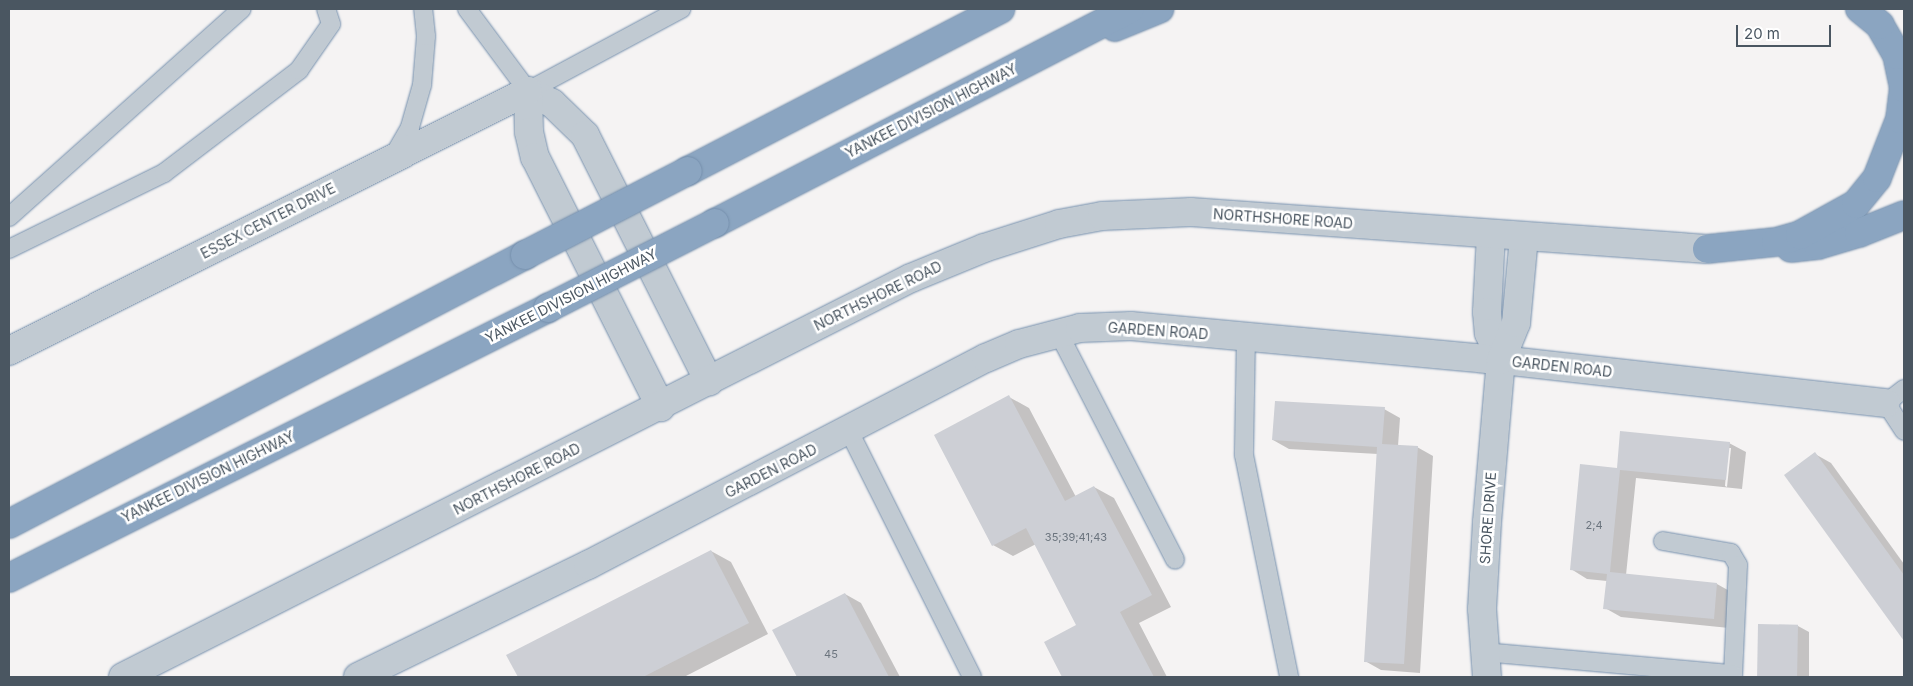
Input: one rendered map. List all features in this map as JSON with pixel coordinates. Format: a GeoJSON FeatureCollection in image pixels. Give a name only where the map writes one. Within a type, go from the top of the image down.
{"type":"FeatureCollection","features":[{"type":"Feature","properties":{"kind":"highway"},"geometry":{"type":"LineString","coordinates":[[800,113],[961,9]]}},
{"type":"Feature","properties":{"kind":"highway"},"geometry":{"type":"LineString","coordinates":[[9,524],[1001,9]]}},
{"type":"Feature","properties":{"kind":"highway","name":"YANKEE DIVISION HIGHWAY"},"geometry":{"type":"LineString","coordinates":[[9,578],[548,308],[1130,9]]}},
{"type":"Feature","properties":{"kind":"highway"},"geometry":{"type":"LineString","coordinates":[[980,85],[1159,9]]}},
{"type":"Feature","properties":{"kind":"highway"},"geometry":{"type":"LineString","coordinates":[[1707,249],[1776,242],[1800,235],[1856,204],[1876,178],[1900,119],[1904,88],[1897,55],[1884,32],[1860,9]]}},
{"type":"Feature","properties":{"kind":"highway"},"geometry":{"type":"LineString","coordinates":[[1707,249],[1768,250],[1818,245],[1904,216]]}},
{"type":"Feature","properties":{"kind":"street","name":"ESSEX CENTER DRIVE"},"geometry":{"type":"LineString","coordinates":[[9,352],[528,91]]}},
{"type":"Feature","properties":{"kind":"street"},"geometry":{"type":"LineString","coordinates":[[661,407],[535,157],[529,132],[528,91],[552,103],[585,135],[710,382]]}},
{"type":"Feature","properties":{"kind":"street","name":"NORTHSHORE ROAD"},"geometry":{"type":"LineString","coordinates":[[124,677],[947,262],[1020,235],[1076,221],[1148,213],[1191,212],[1707,249]]}},
{"type":"Feature","properties":{"kind":"street","name":"SHORE DRIVE"},"geometry":{"type":"LineString","coordinates":[[1491,235],[1487,312],[1489,334],[1500,360]]}},
{"type":"Feature","properties":{"kind":"street","name":"SHORE DRIVE"},"geometry":{"type":"LineString","coordinates":[[1486,665],[1482,609],[1500,360],[1516,323],[1524,237]]}},
{"type":"Feature","properties":{"kind":"street","name":"GARDEN ROAD"},"geometry":{"type":"LineString","coordinates":[[358,677],[597,560],[849,431],[986,358],[1058,332],[1131,326],[1895,396]]}},
{"type":"Feature","properties":{"kind":"lane"},"geometry":{"type":"LineString","coordinates":[[9,217],[242,9]]}},
{"type":"Feature","properties":{"kind":"lane"},"geometry":{"type":"LineString","coordinates":[[9,249],[164,173],[299,70],[331,24],[326,9]]}},
{"type":"Feature","properties":{"kind":"lane"},"geometry":{"type":"LineString","coordinates":[[392,159],[410,127],[422,85],[426,36],[423,9]]}},
{"type":"Feature","properties":{"kind":"lane"},"geometry":{"type":"LineString","coordinates":[[467,9],[528,91],[681,9]]}},
{"type":"Feature","properties":{"kind":"lane"},"geometry":{"type":"LineString","coordinates":[[1058,332],[1175,560]]}},
{"type":"Feature","properties":{"kind":"lane"},"geometry":{"type":"LineString","coordinates":[[1246,336],[1244,455],[1288,677]]}},
{"type":"Feature","properties":{"kind":"lane"},"geometry":{"type":"LineString","coordinates":[[1895,396],[1904,431]]}},
{"type":"Feature","properties":{"kind":"lane"},"geometry":{"type":"LineString","coordinates":[[849,431],[972,677]]}},
{"type":"Feature","properties":{"kind":"lane"},"geometry":{"type":"LineString","coordinates":[[1486,665],[1732,676],[1738,565],[1731,553],[1663,541]]}},
{"type":"Feature","properties":{"kind":"building"},"geometry":{"type":"Polygon","coordinates":[[[1009,395],[1065,501],[1094,486],[1152,595],[1120,612],[1154,677],[1062,677],[1044,642],[1076,625],[1026,528],[992,546],[934,435],[1009,395]]]}},
{"type":"Feature","properties":{"kind":"building"},"geometry":{"type":"Polygon","coordinates":[[[1275,401],[1385,407],[1382,444],[1418,446],[1404,664],[1364,662],[1377,447],[1272,440],[1275,401]]]}},
{"type":"Feature","properties":{"kind":"building"},"geometry":{"type":"Polygon","coordinates":[[[1620,431],[1730,442],[1726,480],[1620,470],[1610,572],[1717,583],[1714,619],[1603,609],[1607,574],[1570,570],[1580,464],[1617,468],[1620,431]]]}},
{"type":"Feature","properties":{"kind":"building"},"geometry":{"type":"Polygon","coordinates":[[[1815,452],[1904,575],[1904,641],[1784,475],[1815,452]]]}},
{"type":"Feature","properties":{"kind":"building"},"geometry":{"type":"Polygon","coordinates":[[[711,550],[749,623],[643,677],[518,677],[506,655],[711,550]]]}},
{"type":"Feature","properties":{"kind":"building"},"geometry":{"type":"Polygon","coordinates":[[[845,593],[889,677],[797,677],[772,630],[845,593]]]}},
{"type":"Feature","properties":{"kind":"building"},"geometry":{"type":"Polygon","coordinates":[[[1758,624],[1798,625],[1797,677],[1757,677],[1758,624]]]}}]}
